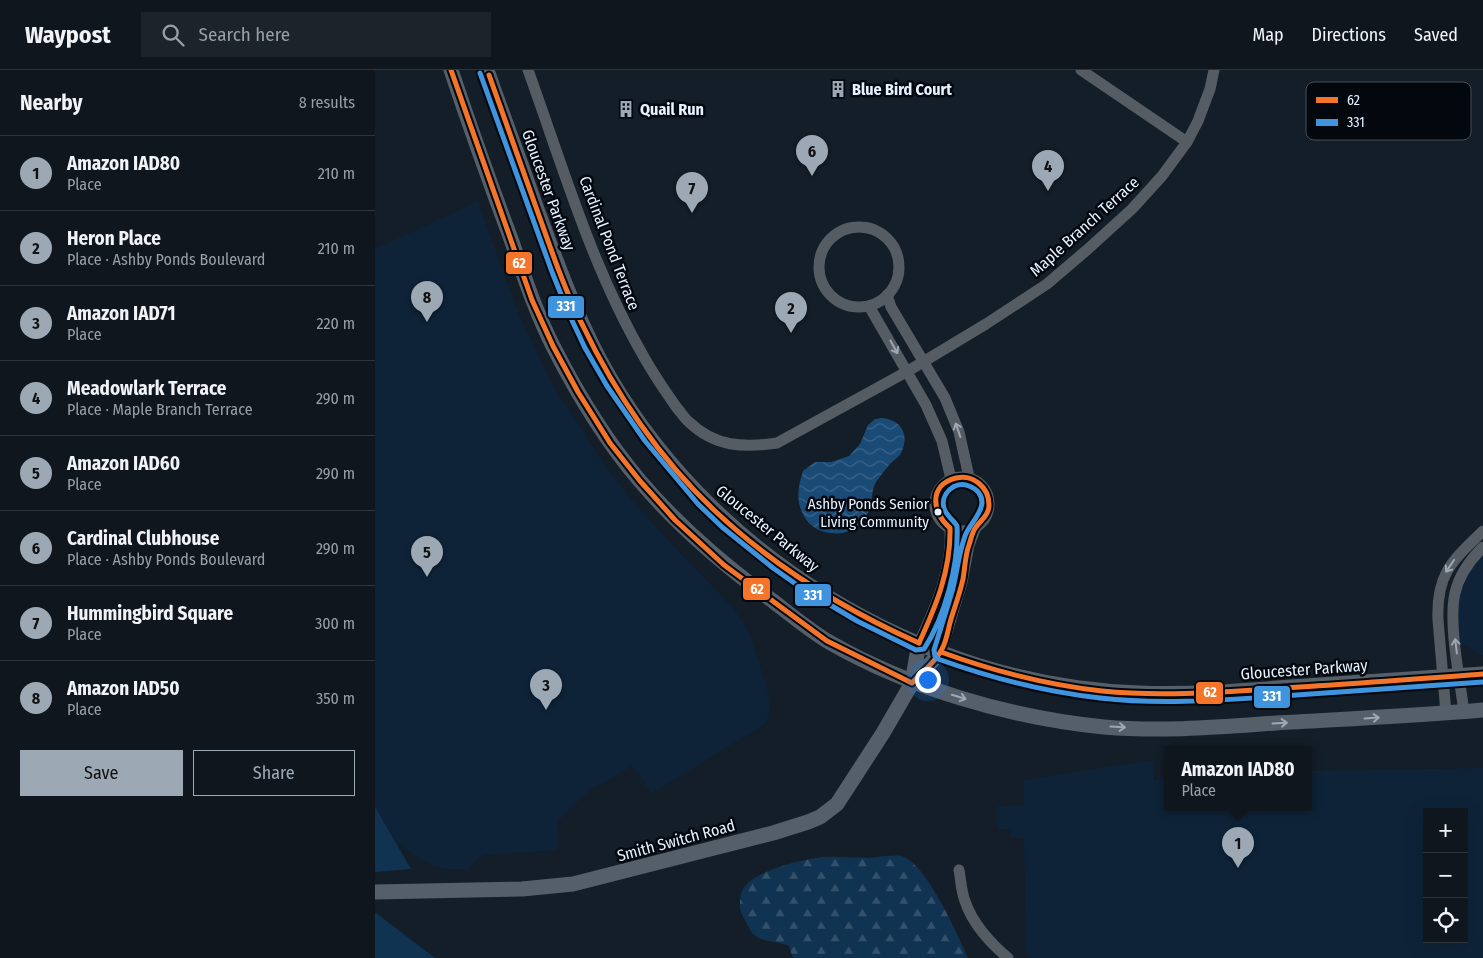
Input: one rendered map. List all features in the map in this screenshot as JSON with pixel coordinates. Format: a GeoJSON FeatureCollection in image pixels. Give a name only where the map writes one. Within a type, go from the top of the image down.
{"type":"FeatureCollection","features":[{"type":"Feature","properties":{"kind":"main road"},"geometry":{"type":"LineString","coordinates":[[451,70],[532,300],[553,346],[578,392],[610,443],[640,481],[675,520],[724,564],[827,641],[912,682],[965,699],[1058,720],[1121,728],[1228,726],[1483,710]]}},
{"type":"Feature","properties":{"kind":"main road","name":"Gloucester Parkway"},"geometry":{"type":"LineString","coordinates":[[487,70],[565,284],[582,325],[627,404],[662,452],[702,498],[740,533],[775,561],[817,590],[868,620],[941,652],[993,670],[1032,679],[1101,690],[1139,693],[1189,693],[1483,674]]}},
{"type":"Feature","properties":{"kind":"main road","name":"Smith Switch Road"},"geometry":{"type":"LineString","coordinates":[[912,682],[919,643]]}},
{"type":"Feature","properties":{"kind":"main road","name":"Smith Switch Road"},"geometry":{"type":"LineString","coordinates":[[375,892],[542,888],[573,884],[773,833],[808,822],[828,811],[843,796],[912,682],[941,652]]}},
{"type":"Feature","properties":{"kind":"street","name":"Cardinal Pond Terrace"},"geometry":{"type":"LineString","coordinates":[[529,70],[596,260],[624,323],[658,382],[689,422],[717,440],[735,446],[777,443],[925,362]]}},
{"type":"Feature","properties":{"kind":"street"},"geometry":{"type":"LineString","coordinates":[[1081,70],[1187,142]]}},
{"type":"Feature","properties":{"kind":"street","name":"Maple Branch Terrace"},"geometry":{"type":"LineString","coordinates":[[925,362],[1047,284],[1133,209],[1162,176],[1187,142],[1198,121],[1210,89],[1214,70]]}},
{"type":"Feature","properties":{"kind":"street"},"geometry":{"type":"LineString","coordinates":[[851,229],[869,229],[880,234],[896,252],[899,264],[894,286],[879,302],[869,306],[845,305],[835,299],[823,284],[819,267],[821,255],[826,244],[835,236],[851,229]]}},
{"type":"Feature","properties":{"kind":"street"},"geometry":{"type":"LineString","coordinates":[[887,295],[891,307],[945,398],[959,432],[969,477]]}},
{"type":"Feature","properties":{"kind":"street"},"geometry":{"type":"LineString","coordinates":[[869,306],[926,404],[939,434],[951,479]]}},
{"type":"Feature","properties":{"kind":"street"},"geometry":{"type":"LineString","coordinates":[[969,477],[983,486],[989,498],[986,518],[976,527],[963,531],[950,528],[937,515],[935,503],[938,492],[945,482],[951,479],[969,477]]}},
{"type":"Feature","properties":{"kind":"street"},"geometry":{"type":"LineString","coordinates":[[941,652],[962,582],[969,545],[976,527]]}},
{"type":"Feature","properties":{"kind":"street"},"geometry":{"type":"LineString","coordinates":[[919,643],[939,596],[951,548],[950,528]]}},
{"type":"Feature","properties":{"kind":"street"},"geometry":{"type":"LineString","coordinates":[[1447,713],[1437,606],[1441,584],[1450,564],[1483,531]]}},
{"type":"Feature","properties":{"kind":"street"},"geometry":{"type":"LineString","coordinates":[[1464,712],[1453,605],[1459,579],[1467,565],[1483,547]]}},
{"type":"Feature","properties":{"kind":"street"},"geometry":{"type":"LineString","coordinates":[[959,870],[964,900],[971,916],[1000,952],[1008,958]]}},
{"type":"Feature","properties":{"kind":"shaded area"},"geometry":{"type":"Polygon","coordinates":[[[478,201],[516,308],[554,387],[605,466],[633,501],[734,609],[742,621],[750,635],[765,681],[769,699],[769,714],[766,722],[760,727],[651,794],[632,766],[594,788],[571,807],[557,823],[558,850],[483,855],[469,869],[447,869],[434,866],[418,858],[395,840],[375,807],[375,249],[478,201]]]}},
{"type":"Feature","properties":{"kind":"shaded area"},"geometry":{"type":"Polygon","coordinates":[[[1483,542],[1483,655],[1480,655],[1467,645],[1452,646],[1450,603],[1483,542]]]}},
{"type":"Feature","properties":{"kind":"shaded area"},"geometry":{"type":"Polygon","coordinates":[[[1153,760],[1154,780],[1164,779],[1164,811],[1312,811],[1312,771],[1483,768],[1483,958],[1031,958],[1026,954],[1024,838],[1011,838],[1011,829],[998,829],[998,806],[1024,805],[1023,780],[1153,760]]]}},
{"type":"Feature","properties":{"kind":"green space"},"geometry":{"type":"Polygon","coordinates":[[[375,807],[411,869],[375,872],[375,807]]]}},
{"type":"Feature","properties":{"kind":"green space"},"geometry":{"type":"Polygon","coordinates":[[[901,856],[910,861],[920,871],[940,900],[968,958],[793,958],[789,946],[764,940],[754,935],[741,913],[740,899],[745,886],[751,880],[770,870],[805,860],[824,857],[870,858],[901,856]]]}},
{"type":"Feature","properties":{"kind":"green space"},"geometry":{"type":"Polygon","coordinates":[[[376,913],[435,958],[375,958],[376,913]]]}},
{"type":"Feature","properties":{"kind":"water"},"geometry":{"type":"Polygon","coordinates":[[[882,418],[895,422],[902,430],[905,440],[900,455],[876,482],[869,511],[857,527],[838,533],[821,531],[808,522],[801,510],[798,497],[803,471],[815,462],[831,462],[849,456],[860,444],[868,425],[875,419],[882,418]]]}},
{"type":"Feature","properties":{"kind":"transit line","name":"62"},"geometry":{"type":"LineString","coordinates":[[451,70],[532,300],[553,346],[578,392],[610,443],[640,481],[675,520],[724,565],[827,641],[912,683],[929,667],[945,642],[962,584],[972,536],[989,509],[988,499],[983,487],[974,480],[962,477],[947,482],[937,493],[936,500],[939,515],[950,528],[950,543],[945,573],[937,601],[919,643]]}},
{"type":"Feature","properties":{"kind":"transit line","name":"331"},"geometry":{"type":"LineString","coordinates":[[480,73],[569,314],[585,348],[607,386],[645,441],[698,504],[722,527],[800,587],[857,621],[916,650],[924,649],[932,636],[944,606],[956,557],[957,526],[945,511],[944,498],[946,493],[954,487],[964,485],[977,490],[982,503],[963,542],[953,588],[934,650],[935,656],[938,659],[998,678],[1039,688],[1100,698],[1146,701],[1237,699],[1483,682]]}},
{"type":"Feature","properties":{"kind":"transit line","name":"62"},"geometry":{"type":"LineString","coordinates":[[489,75],[553,254],[576,312],[609,376],[657,447],[714,510],[785,568],[837,601],[919,643]]}},
{"type":"Feature","properties":{"kind":"transit line","name":"62"},"geometry":{"type":"LineString","coordinates":[[941,652],[1000,671],[1041,681],[1102,691],[1147,694],[1215,692],[1483,674]]}},
{"type":"Feature","properties":{"kind":"place","name":"Blue Bird Court"},"geometry":{"type":"Point","coordinates":[838,89]}},
{"type":"Feature","properties":{"kind":"place","name":"Quail Run"},"geometry":{"type":"Point","coordinates":[626,109]}},
{"type":"Feature","properties":{"kind":"place","name":"Cardinal Clubhouse"},"geometry":{"type":"Point","coordinates":[812,176]}},
{"type":"Feature","properties":{"kind":"place","name":"Meadowlark Terrace"},"geometry":{"type":"Point","coordinates":[1048,191]}},
{"type":"Feature","properties":{"kind":"place","name":"Hummingbird Square"},"geometry":{"type":"Point","coordinates":[692,213]}},
{"type":"Feature","properties":{"kind":"place","name":"Amazon IAD50"},"geometry":{"type":"Point","coordinates":[427,322]}},
{"type":"Feature","properties":{"kind":"place","name":"Heron Place"},"geometry":{"type":"Point","coordinates":[791,333]}},
{"type":"Feature","properties":{"kind":"place","name":"Ashby Ponds Senior Living Community"},"geometry":{"type":"Point","coordinates":[938,512]}},
{"type":"Feature","properties":{"kind":"place","name":"Amazon IAD60"},"geometry":{"type":"Point","coordinates":[427,577]}},
{"type":"Feature","properties":{"kind":"place","name":"Amazon IAD71"},"geometry":{"type":"Point","coordinates":[546,710]}},
{"type":"Feature","properties":{"kind":"place","name":"Amazon IAD80"},"geometry":{"type":"Point","coordinates":[1238,868]}}]}
